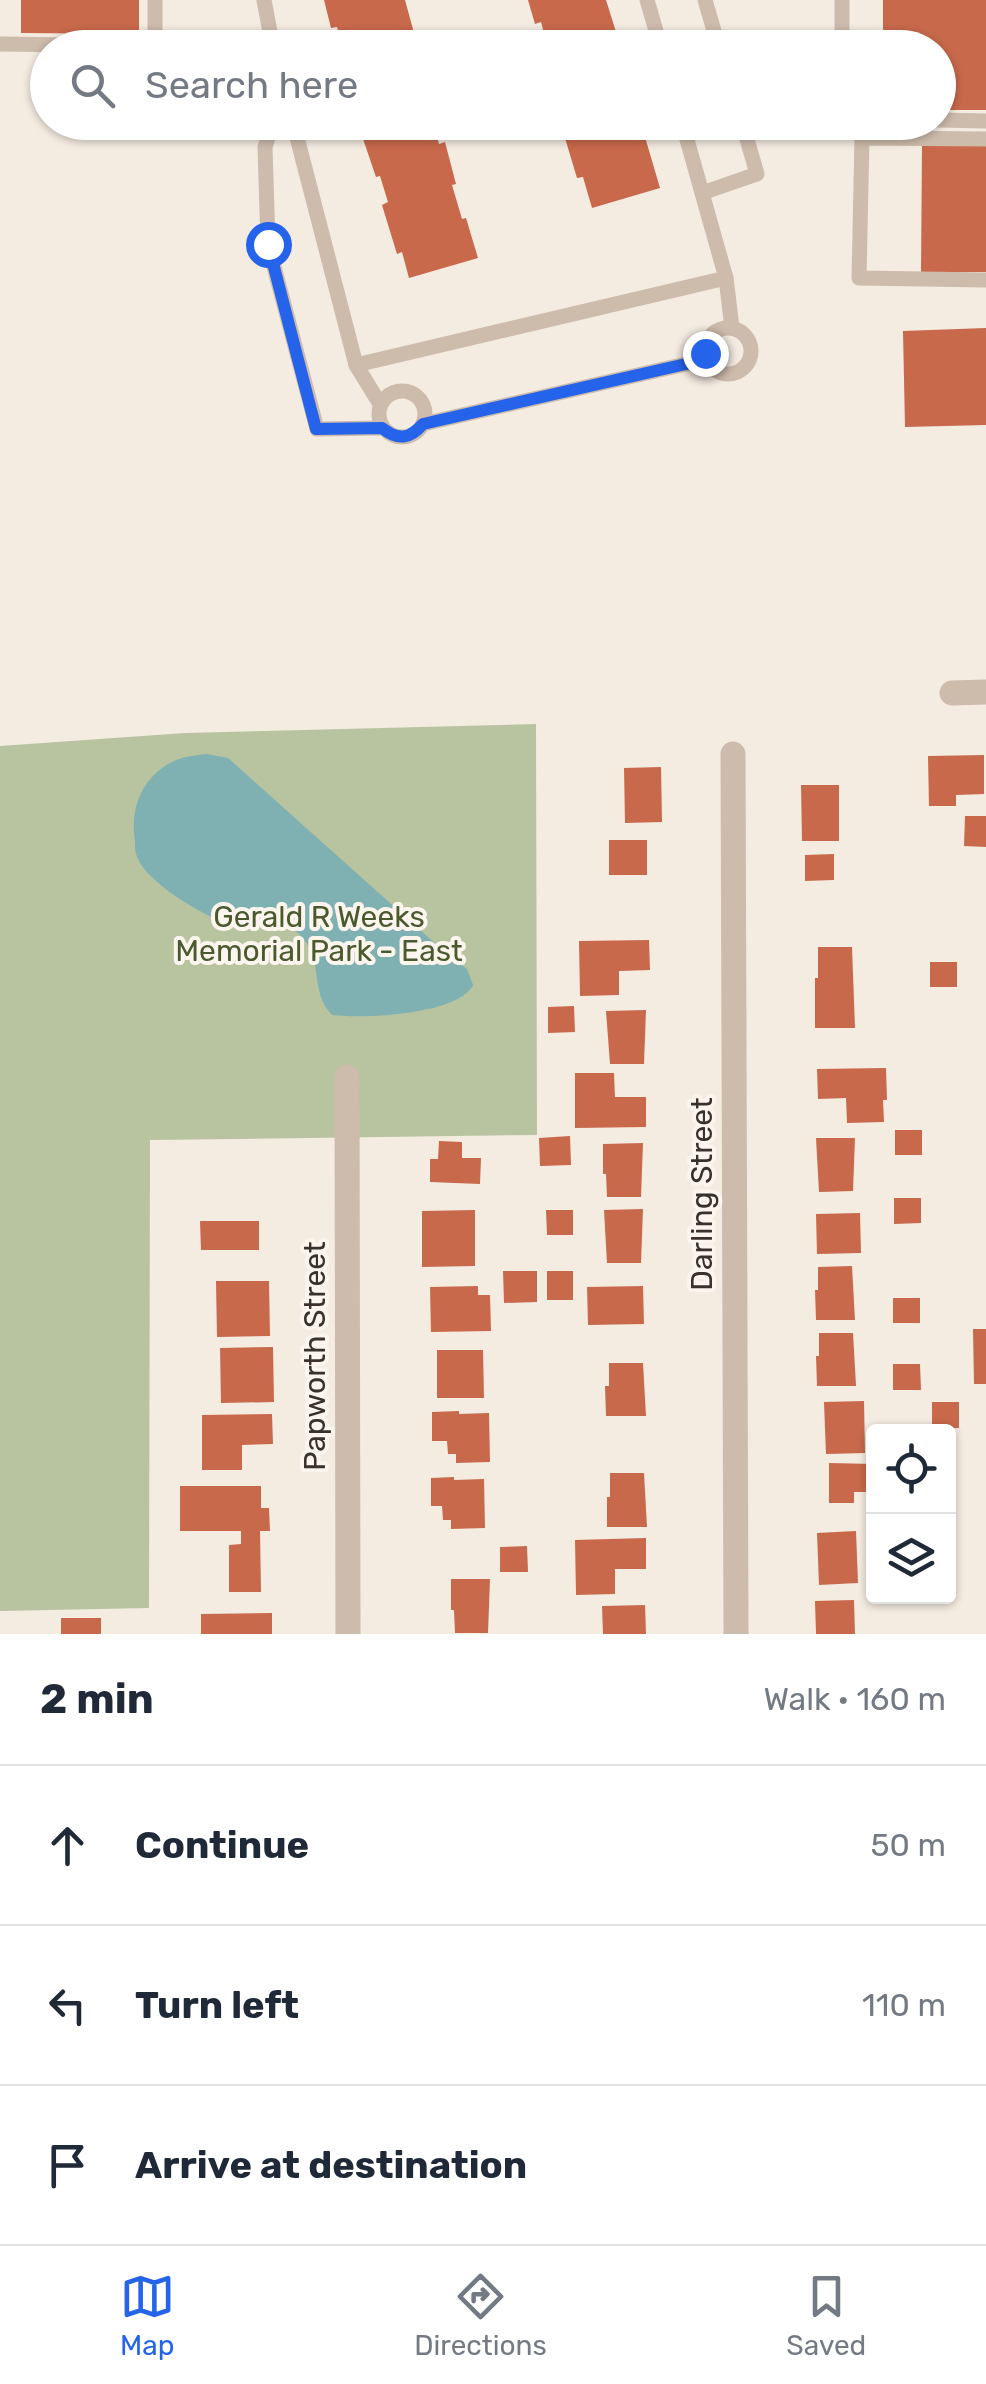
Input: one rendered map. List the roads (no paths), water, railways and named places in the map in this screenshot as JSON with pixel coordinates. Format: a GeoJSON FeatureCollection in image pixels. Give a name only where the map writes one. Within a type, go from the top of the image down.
{"type":"FeatureCollection","features":[{"type":"Feature","properties":{"kind":"street"},"geometry":{"type":"LineString","coordinates":[[952,692],[986,692]]}},
{"type":"Feature","properties":{"kind":"street","name":"Darling Street"},"geometry":{"type":"LineString","coordinates":[[733,754],[736,1634]]}},
{"type":"Feature","properties":{"kind":"street","name":"Papworth Street"},"geometry":{"type":"LineString","coordinates":[[347,1077],[348,1634]]}},
{"type":"Feature","properties":{"kind":"lane"},"geometry":{"type":"LineString","coordinates":[[155,0],[155,30]]}},
{"type":"Feature","properties":{"kind":"lane"},"geometry":{"type":"LineString","coordinates":[[264,0],[270,30]]}},
{"type":"Feature","properties":{"kind":"lane"},"geometry":{"type":"LineString","coordinates":[[647,0],[655,30]]}},
{"type":"Feature","properties":{"kind":"lane"},"geometry":{"type":"LineString","coordinates":[[705,0],[714,30]]}},
{"type":"Feature","properties":{"kind":"lane"},"geometry":{"type":"LineString","coordinates":[[842,0],[842,30]]}},
{"type":"Feature","properties":{"kind":"lane"},"geometry":{"type":"LineString","coordinates":[[0,44],[30,44]]}},
{"type":"Feature","properties":{"kind":"lane"},"geometry":{"type":"LineString","coordinates":[[956,120],[986,121]]}},
{"type":"Feature","properties":{"kind":"lane"},"geometry":{"type":"LineString","coordinates":[[956,139],[986,139]]}},
{"type":"Feature","properties":{"kind":"lane"},"geometry":{"type":"LineString","coordinates":[[268,140],[268,244],[316,429],[382,428]]}},
{"type":"Feature","properties":{"kind":"lane"},"geometry":{"type":"LineString","coordinates":[[298,140],[356,365],[380,404]]}},
{"type":"Feature","properties":{"kind":"lane"},"geometry":{"type":"LineString","coordinates":[[687,140],[726,278],[732,328]]}},
{"type":"Feature","properties":{"kind":"lane"},"geometry":{"type":"LineString","coordinates":[[702,194],[758,174],[748,140]]}},
{"type":"Feature","properties":{"kind":"lane"},"geometry":{"type":"LineString","coordinates":[[862,140],[859,278],[986,280]]}},
{"type":"Feature","properties":{"kind":"lane"},"geometry":{"type":"LineString","coordinates":[[356,365],[726,278]]}},
{"type":"Feature","properties":{"kind":"lane"},"geometry":{"type":"LineString","coordinates":[[732,328],[749,339],[750,360],[736,373],[725,374],[708,362],[705,353],[712,334],[732,328]]}},
{"type":"Feature","properties":{"kind":"lane"},"geometry":{"type":"LineString","coordinates":[[423,424],[708,362]]}},
{"type":"Feature","properties":{"kind":"lane"},"geometry":{"type":"LineString","coordinates":[[412,393],[421,400],[423,424],[415,434],[404,438],[392,436],[382,428],[380,404],[388,395],[412,393]]}},
{"type":"Feature","properties":{"kind":"water"},"geometry":{"type":"Polygon","coordinates":[[[207,754],[228,758],[467,969],[473,985],[464,995],[449,1003],[408,1013],[332,1015],[320,994],[311,952],[294,930],[274,924],[222,921],[187,904],[151,876],[136,855],[134,825],[139,799],[152,777],[170,763],[207,754]]]}},
{"type":"Feature","properties":{"kind":"park label","name":"Gerald R Weeks Memorial Park - East"},"geometry":{"type":"Point","coordinates":[319,934]}}]}
